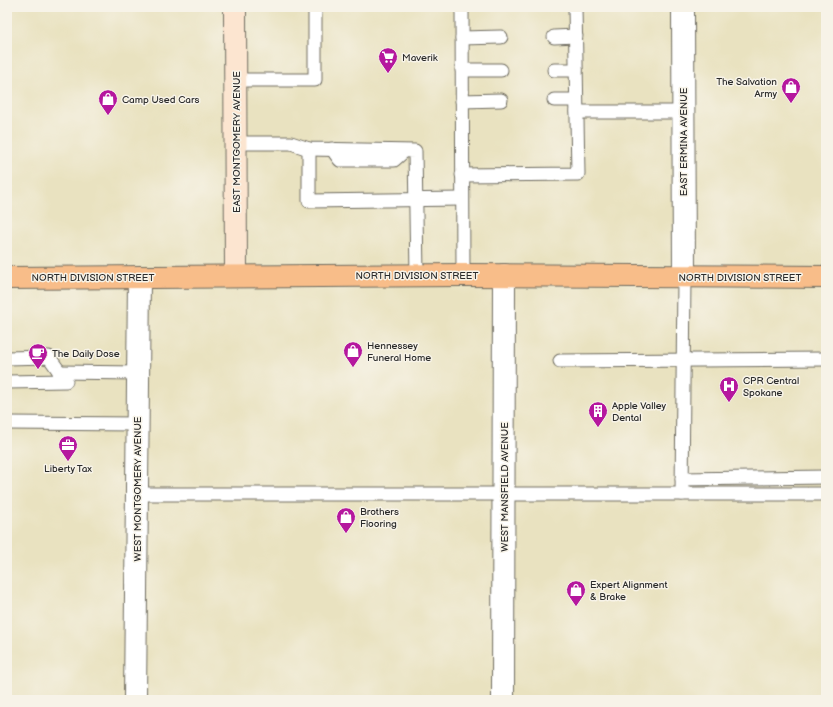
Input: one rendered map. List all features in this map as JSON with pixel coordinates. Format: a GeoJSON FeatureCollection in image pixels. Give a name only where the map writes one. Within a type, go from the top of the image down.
{"type":"FeatureCollection","features":[{"type":"Feature","properties":{"kind":"main road","name":"NORTH DIVISION STREET"},"geometry":{"type":"LineString","coordinates":[[7,278],[417,275],[826,277]]}},
{"type":"Feature","properties":{"kind":"street","name":"EAST MONTGOMERY AVENUE"},"geometry":{"type":"LineString","coordinates":[[235,7],[236,276]]}},
{"type":"Feature","properties":{"kind":"street","name":"EAST ERMINA AVENUE"},"geometry":{"type":"LineString","coordinates":[[683,7],[684,277]]}},
{"type":"Feature","properties":{"kind":"street","name":"WEST MANSFIELD AVENUE"},"geometry":{"type":"LineString","coordinates":[[503,700],[504,275]]}},
{"type":"Feature","properties":{"kind":"street","name":"WEST MONTGOMERY AVENUE"},"geometry":{"type":"LineString","coordinates":[[135,700],[138,277]]}},
{"type":"Feature","properties":{"kind":"lane"},"geometry":{"type":"LineString","coordinates":[[235,80],[315,80],[315,7]]}},
{"type":"Feature","properties":{"kind":"lane"},"geometry":{"type":"LineString","coordinates":[[462,7],[463,275]]}},
{"type":"Feature","properties":{"kind":"lane"},"geometry":{"type":"LineString","coordinates":[[462,175],[578,174],[575,7]]}},
{"type":"Feature","properties":{"kind":"lane"},"geometry":{"type":"LineString","coordinates":[[554,37],[576,36]]}},
{"type":"Feature","properties":{"kind":"lane"},"geometry":{"type":"LineString","coordinates":[[462,38],[501,37]]}},
{"type":"Feature","properties":{"kind":"lane"},"geometry":{"type":"LineString","coordinates":[[462,70],[501,70]]}},
{"type":"Feature","properties":{"kind":"lane"},"geometry":{"type":"LineString","coordinates":[[554,70],[576,70]]}},
{"type":"Feature","properties":{"kind":"lane"},"geometry":{"type":"LineString","coordinates":[[462,100],[501,100]]}},
{"type":"Feature","properties":{"kind":"lane"},"geometry":{"type":"LineString","coordinates":[[554,100],[577,106],[683,112]]}},
{"type":"Feature","properties":{"kind":"lane"},"geometry":{"type":"LineString","coordinates":[[236,144],[291,143],[308,149],[415,151],[417,275]]}},
{"type":"Feature","properties":{"kind":"lane"},"geometry":{"type":"LineString","coordinates":[[308,149],[309,201],[462,200]]}},
{"type":"Feature","properties":{"kind":"lane"},"geometry":{"type":"LineString","coordinates":[[682,494],[684,277]]}},
{"type":"Feature","properties":{"kind":"lane"},"geometry":{"type":"LineString","coordinates":[[7,358],[49,357],[66,381],[7,382]]}},
{"type":"Feature","properties":{"kind":"lane"},"geometry":{"type":"LineString","coordinates":[[560,361],[826,359]]}},
{"type":"Feature","properties":{"kind":"lane"},"geometry":{"type":"LineString","coordinates":[[59,372],[137,373]]}},
{"type":"Feature","properties":{"kind":"lane"},"geometry":{"type":"LineString","coordinates":[[7,423],[137,424]]}},
{"type":"Feature","properties":{"kind":"lane"},"geometry":{"type":"LineString","coordinates":[[682,479],[826,477]]}},
{"type":"Feature","properties":{"kind":"lane"},"geometry":{"type":"LineString","coordinates":[[137,494],[826,494]]}},
{"type":"Feature","properties":{"kind":"place","name":"Maverik"},"geometry":{"type":"Point","coordinates":[388,74]}},
{"type":"Feature","properties":{"kind":"place","name":"The Salvation Army"},"geometry":{"type":"Point","coordinates":[791,104]}},
{"type":"Feature","properties":{"kind":"place","name":"Camp Used Cars"},"geometry":{"type":"Point","coordinates":[108,116]}},
{"type":"Feature","properties":{"kind":"place","name":"Hennessey Funeral Home"},"geometry":{"type":"Point","coordinates":[353,368]}},
{"type":"Feature","properties":{"kind":"place","name":"The Daily Dose"},"geometry":{"type":"Point","coordinates":[38,370]}},
{"type":"Feature","properties":{"kind":"place","name":"CPR Central Spokane"},"geometry":{"type":"Point","coordinates":[729,403]}},
{"type":"Feature","properties":{"kind":"place","name":"Apple Valley Dental"},"geometry":{"type":"Point","coordinates":[598,428]}},
{"type":"Feature","properties":{"kind":"place","name":"Liberty Tax"},"geometry":{"type":"Point","coordinates":[68,462]}},
{"type":"Feature","properties":{"kind":"place","name":"Brothers Flooring"},"geometry":{"type":"Point","coordinates":[346,534]}},
{"type":"Feature","properties":{"kind":"place","name":"Expert Alignment & Brake"},"geometry":{"type":"Point","coordinates":[576,607]}}]}
